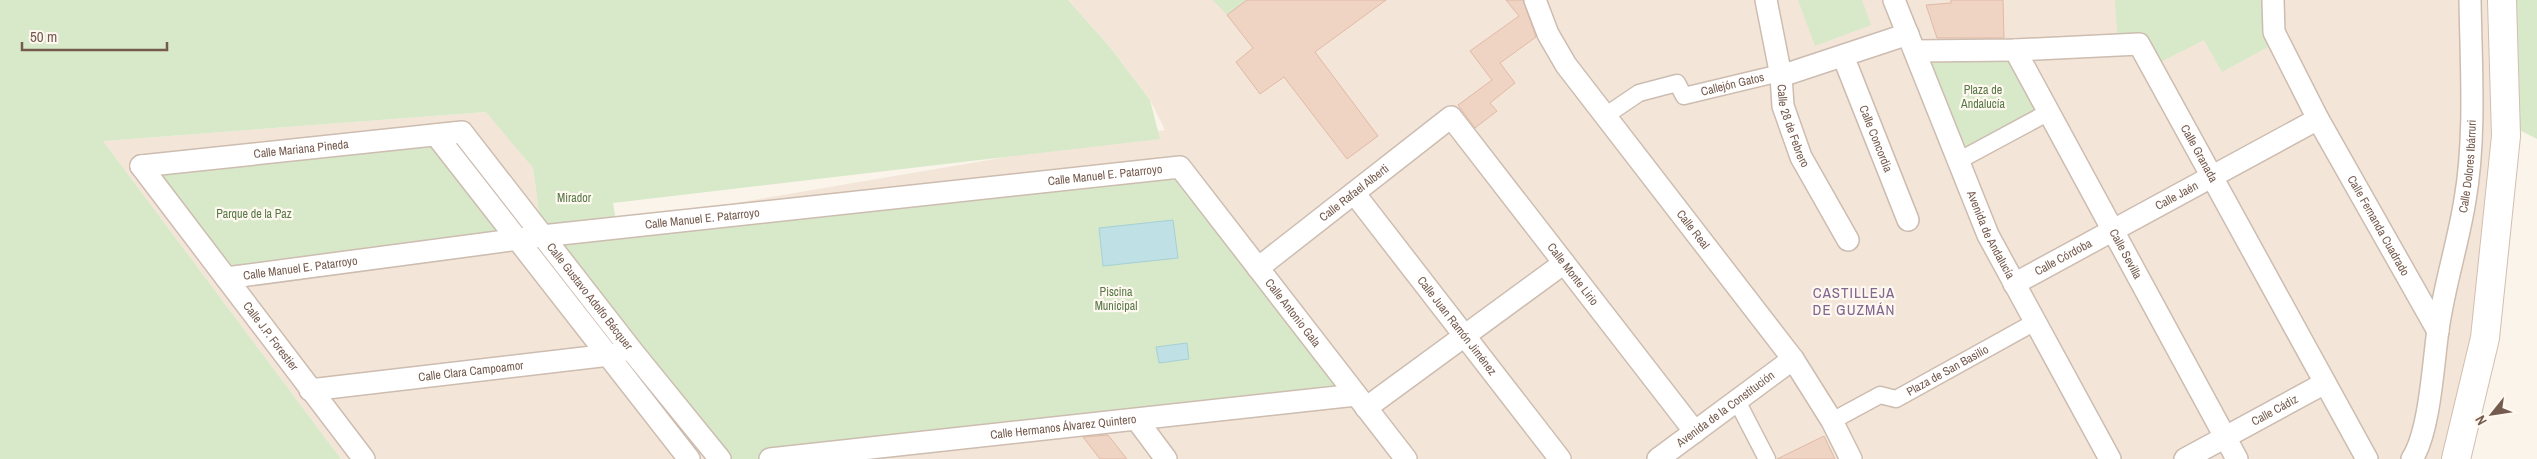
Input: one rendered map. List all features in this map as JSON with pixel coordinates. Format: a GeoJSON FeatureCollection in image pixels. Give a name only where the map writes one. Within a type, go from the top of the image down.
{"type":"FeatureCollection","features":[{"type":"Feature","properties":{"kind":"main road"},"geometry":{"type":"LineString","coordinates":[[2456,459],[2486,338],[2506,136],[2502,0]]}},
{"type":"Feature","properties":{"kind":"street","name":"Calle Real"},"geometry":{"type":"LineString","coordinates":[[1535,0],[1548,34],[1557,49],[1605,116],[1793,359],[1832,421],[1851,459]]}},
{"type":"Feature","properties":{"kind":"street","name":"Calle 28 de Febrero"},"geometry":{"type":"LineString","coordinates":[[1766,0],[1780,75],[1783,106],[1801,157],[1848,240]]}},
{"type":"Feature","properties":{"kind":"street","name":"Avenida de Andalucía"},"geometry":{"type":"LineString","coordinates":[[1894,0],[1988,235],[2110,459]]}},
{"type":"Feature","properties":{"kind":"street","name":"Calle Fernanda Cuadrado"},"geometry":{"type":"LineString","coordinates":[[2273,0],[2274,32],[2318,119],[2438,330]]}},
{"type":"Feature","properties":{"kind":"street","name":"Calle Dolores Ibárruri"},"geometry":{"type":"LineString","coordinates":[[2438,330],[2466,199],[2471,115],[2470,0]]}},
{"type":"Feature","properties":{"kind":"street","name":"Calle Granada"},"geometry":{"type":"LineString","coordinates":[[1780,75],[1843,56],[1911,42],[2015,50],[2139,44],[2367,459]]}},
{"type":"Feature","properties":{"kind":"street","name":"Calle Sevilla"},"geometry":{"type":"LineString","coordinates":[[2015,50],[2237,459]]}},
{"type":"Feature","properties":{"kind":"street","name":"Calle Concordia"},"geometry":{"type":"LineString","coordinates":[[1843,56],[1908,220]]}},
{"type":"Feature","properties":{"kind":"street","name":"Callejón Gatos"},"geometry":{"type":"LineString","coordinates":[[1605,116],[1640,93],[1677,84],[1684,96],[1780,75]]}},
{"type":"Feature","properties":{"kind":"street"},"geometry":{"type":"LineString","coordinates":[[1958,162],[2049,112]]}},
{"type":"Feature","properties":{"kind":"street","name":"Calle Rafael Alberti"},"geometry":{"type":"LineString","coordinates":[[1258,268],[1450,117]]}},
{"type":"Feature","properties":{"kind":"street","name":"Calle Monte Lirio"},"geometry":{"type":"LineString","coordinates":[[1450,117],[1695,432]]}},
{"type":"Feature","properties":{"kind":"street","name":"Calle Jaén"},"geometry":{"type":"LineString","coordinates":[[2114,230],[2318,119]]}},
{"type":"Feature","properties":{"kind":"street","name":"Calle Mariana Pineda"},"geometry":{"type":"LineString","coordinates":[[141,166],[462,132]]}},
{"type":"Feature","properties":{"kind":"street","name":"Calle Gustavo Adolfo Bécquer"},"geometry":{"type":"LineString","coordinates":[[462,132],[633,352],[720,459]]}},
{"type":"Feature","properties":{"kind":"street","name":"Calle Gustavo Adolfo Bécquer"},"geometry":{"type":"LineString","coordinates":[[436,135],[689,459]]}},
{"type":"Feature","properties":{"kind":"street","name":"Calle J.P. Forestier"},"geometry":{"type":"LineString","coordinates":[[141,166],[364,459]]}},
{"type":"Feature","properties":{"kind":"street","name":"Calle Manuel E. Patarroyo"},"geometry":{"type":"LineString","coordinates":[[226,278],[542,236],[1180,167]]}},
{"type":"Feature","properties":{"kind":"street","name":"Calle Antonio Gala"},"geometry":{"type":"LineString","coordinates":[[1180,167],[1406,459]]}},
{"type":"Feature","properties":{"kind":"street","name":"Calle Juan Ramón Jiménez"},"geometry":{"type":"LineString","coordinates":[[1354,192],[1560,459]]}},
{"type":"Feature","properties":{"kind":"street","name":"Calle Córdoba"},"geometry":{"type":"LineString","coordinates":[[2014,284],[2114,230]]}},
{"type":"Feature","properties":{"kind":"street"},"geometry":{"type":"LineString","coordinates":[[1361,401],[1465,335],[1564,264]]}},
{"type":"Feature","properties":{"kind":"street","name":"Plaza de San Basilio"},"geometry":{"type":"LineString","coordinates":[[1832,421],[1880,395],[1896,399],[2035,322]]}},
{"type":"Feature","properties":{"kind":"street"},"geometry":{"type":"LineString","coordinates":[[2412,459],[2424,421],[2432,384],[2438,330]]}},
{"type":"Feature","properties":{"kind":"street","name":"Calle Clara Campoamor"},"geometry":{"type":"LineString","coordinates":[[310,390],[633,352]]}},
{"type":"Feature","properties":{"kind":"street","name":"Avenida de la Constitución"},"geometry":{"type":"LineString","coordinates":[[1658,459],[1793,359]]}},
{"type":"Feature","properties":{"kind":"street","name":"Calle Cádiz"},"geometry":{"type":"LineString","coordinates":[[2184,459],[2325,383]]}},
{"type":"Feature","properties":{"kind":"street","name":"Calle Hermanos Álvarez Quintero"},"geometry":{"type":"LineString","coordinates":[[770,459],[1137,420],[1361,401]]}},
{"type":"Feature","properties":{"kind":"street"},"geometry":{"type":"LineString","coordinates":[[1737,401],[1766,459]]}},
{"type":"Feature","properties":{"kind":"street"},"geometry":{"type":"LineString","coordinates":[[1137,420],[1166,459]]}},
{"type":"Feature","properties":{"kind":"shaded area"},"geometry":{"type":"Polygon","coordinates":[[[1068,0],[2491,0],[2496,121],[2469,356],[2446,459],[341,459],[103,141],[487,112],[533,168],[542,236],[1165,130],[1150,100],[1109,46],[1068,0]]]}},
{"type":"Feature","properties":{"kind":"green space"},"geometry":{"type":"Polygon","coordinates":[[[0,0],[1068,0],[1109,46],[1150,100],[1160,139],[613,203],[617,227],[1180,167],[1356,395],[770,459],[720,459],[542,236],[533,168],[486,112],[103,141],[341,459],[0,459],[0,0]]]}},
{"type":"Feature","properties":{"kind":"green space"},"geometry":{"type":"Polygon","coordinates":[[[1213,0],[1247,0],[1227,15],[1213,0]]]}},
{"type":"Feature","properties":{"kind":"green space"},"geometry":{"type":"Polygon","coordinates":[[[1798,0],[1862,0],[1871,25],[1815,46],[1798,0]]]}},
{"type":"Feature","properties":{"kind":"green space"},"geometry":{"type":"Polygon","coordinates":[[[2115,0],[2273,0],[2279,41],[2222,72],[2204,40],[2151,67],[2139,45],[2118,46],[2115,0]]]}},
{"type":"Feature","properties":{"kind":"green space"},"geometry":{"type":"Polygon","coordinates":[[[2491,0],[2537,0],[2537,139],[2496,118],[2491,0]]]}},
{"type":"Feature","properties":{"kind":"green space","name":"Plaza de Andalucía"},"geometry":{"type":"Polygon","coordinates":[[[2015,50],[2049,112],[1958,161],[1915,51],[2015,50]]]}},
{"type":"Feature","properties":{"kind":"green space","name":"Parque de la Paz"},"geometry":{"type":"Polygon","coordinates":[[[436,135],[517,239],[226,278],[141,166],[436,135]]]}},
{"type":"Feature","properties":{"kind":"water"},"geometry":{"type":"Polygon","coordinates":[[[1173,220],[1178,258],[1103,266],[1099,228],[1173,220]]]}},
{"type":"Feature","properties":{"kind":"water"},"geometry":{"type":"Polygon","coordinates":[[[1187,343],[1189,359],[1159,363],[1156,347],[1187,343]]]}},
{"type":"Feature","properties":{"kind":"building"},"geometry":{"type":"Polygon","coordinates":[[[1247,0],[1386,0],[1315,52],[1378,136],[1347,159],[1284,77],[1260,94],[1236,62],[1253,48],[1227,15],[1247,0]]]}},
{"type":"Feature","properties":{"kind":"building"},"geometry":{"type":"Polygon","coordinates":[[[1506,0],[1523,0],[1536,37],[1500,63],[1515,83],[1490,103],[1497,111],[1475,128],[1458,105],[1492,80],[1470,51],[1519,16],[1506,0]]]}},
{"type":"Feature","properties":{"kind":"building"},"geometry":{"type":"Polygon","coordinates":[[[1951,0],[2003,0],[2004,38],[1937,38],[1926,5],[1951,3],[1951,0]]]}},
{"type":"Feature","properties":{"kind":"building"},"geometry":{"type":"Polygon","coordinates":[[[1108,435],[1127,459],[1100,459],[1083,437],[1108,435]]]}},
{"type":"Feature","properties":{"kind":"building"},"geometry":{"type":"Polygon","coordinates":[[[1824,436],[1835,459],[1777,459],[1824,436]]]}},
{"type":"Feature","properties":{"kind":"district","name":"CASTILLEJA DE GUZMÁN"},"geometry":{"type":"Point","coordinates":[1854,302]}},
{"type":"Feature","properties":{"kind":"park label","name":"Mirador"},"geometry":{"type":"Point","coordinates":[574,198]}},
{"type":"Feature","properties":{"kind":"park label","name":"Piscina Municipal"},"geometry":{"type":"Point","coordinates":[1116,299]}}]}
